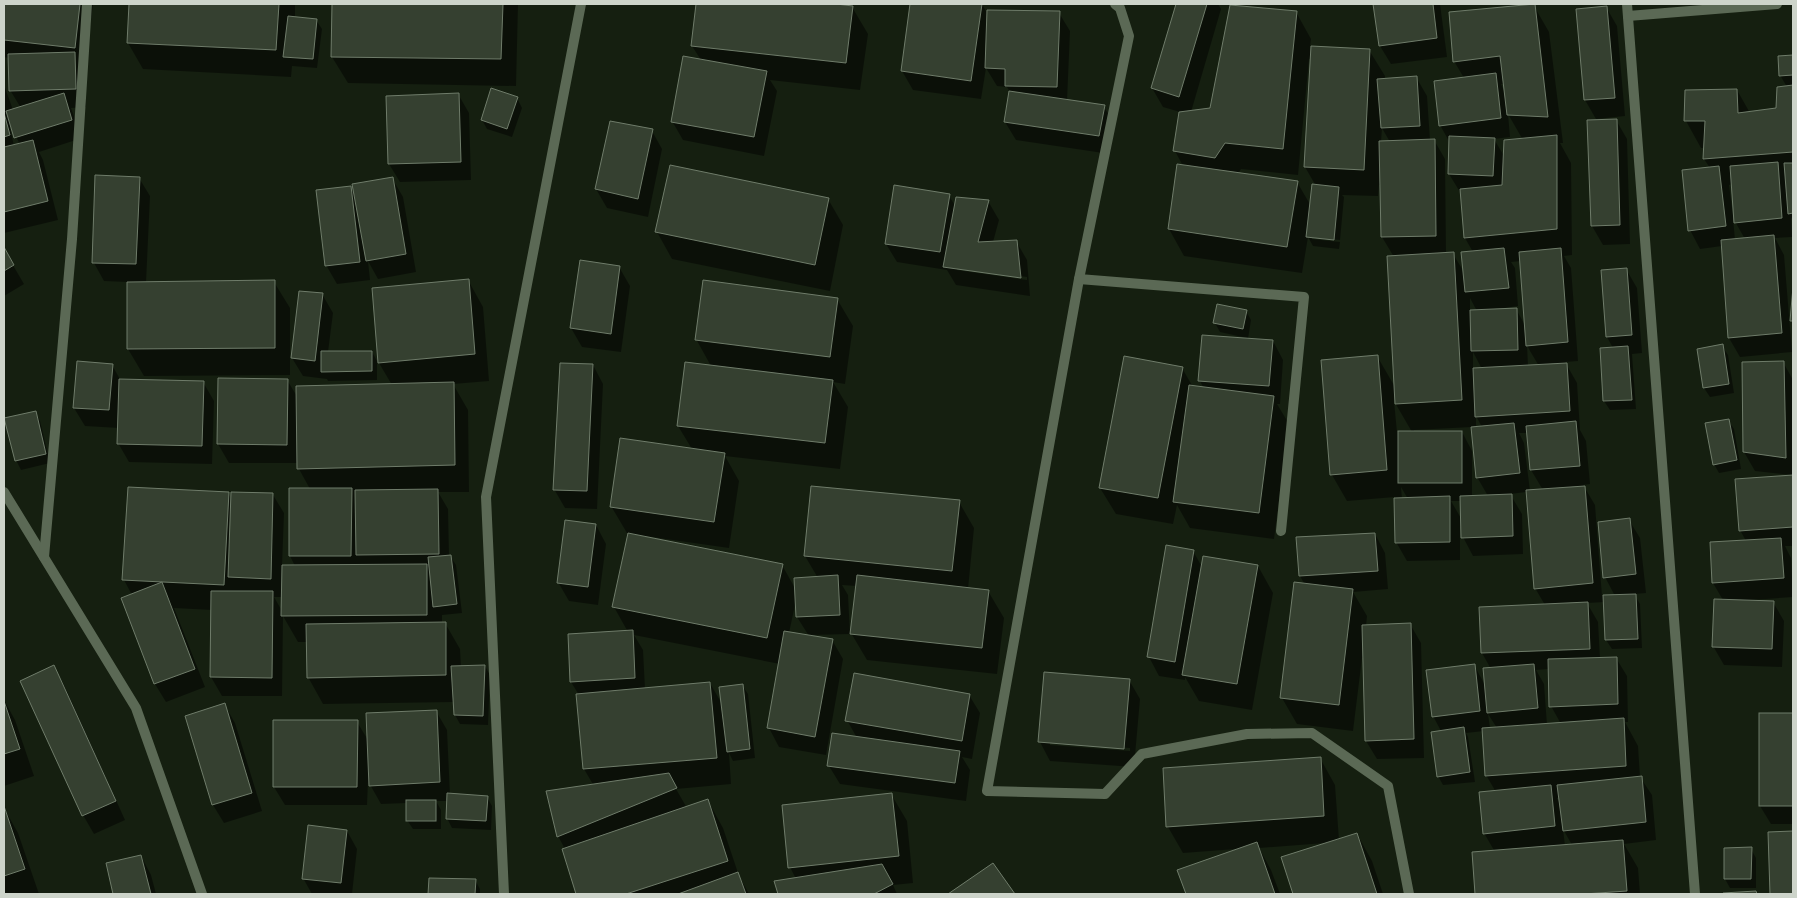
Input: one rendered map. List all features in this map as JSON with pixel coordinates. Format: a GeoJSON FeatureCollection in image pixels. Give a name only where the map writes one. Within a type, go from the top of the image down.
{"type":"FeatureCollection","features":[{"type":"Feature","properties":{"kind":"street"},"geometry":{"type":"LineString","coordinates":[[44,557],[72,239],[87,4]]}},
{"type":"Feature","properties":{"kind":"street"},"geometry":{"type":"LineString","coordinates":[[504,894],[486,497],[581,4]]}},
{"type":"Feature","properties":{"kind":"street"},"geometry":{"type":"LineString","coordinates":[[1115,4],[1120,8],[1128,36],[1079,280],[987,790],[1105,794],[1142,754],[1247,734],[1312,733],[1388,786],[1408,894]]}},
{"type":"Feature","properties":{"kind":"street"},"geometry":{"type":"LineString","coordinates":[[1627,4],[1695,894]]}},
{"type":"Feature","properties":{"kind":"street"},"geometry":{"type":"LineString","coordinates":[[1628,16],[1777,4]]}},
{"type":"Feature","properties":{"kind":"street"},"geometry":{"type":"LineString","coordinates":[[1079,280],[1304,297],[1280,531]]}},
{"type":"Feature","properties":{"kind":"street"},"geometry":{"type":"LineString","coordinates":[[4,492],[136,708],[202,894]]}},
{"type":"Feature","properties":{"kind":"building"},"geometry":{"type":"Polygon","coordinates":[[[4,4],[80,4],[75,48],[4,40],[4,4]]]}},
{"type":"Feature","properties":{"kind":"building"},"geometry":{"type":"Polygon","coordinates":[[[129,4],[279,4],[276,50],[127,43],[129,4]]]}},
{"type":"Feature","properties":{"kind":"building"},"geometry":{"type":"Polygon","coordinates":[[[332,4],[503,4],[501,59],[331,57],[332,4]]]}},
{"type":"Feature","properties":{"kind":"building"},"geometry":{"type":"Polygon","coordinates":[[[696,4],[836,4],[853,6],[846,63],[691,46],[696,4]]]}},
{"type":"Feature","properties":{"kind":"building"},"geometry":{"type":"Polygon","coordinates":[[[910,4],[982,4],[971,81],[901,71],[910,4]]]}},
{"type":"Feature","properties":{"kind":"building"},"geometry":{"type":"Polygon","coordinates":[[[1176,4],[1207,4],[1179,97],[1151,88],[1176,4]]]}},
{"type":"Feature","properties":{"kind":"building"},"geometry":{"type":"Polygon","coordinates":[[[1373,4],[1433,4],[1437,38],[1379,46],[1373,4]]]}},
{"type":"Feature","properties":{"kind":"building"},"geometry":{"type":"Polygon","coordinates":[[[1535,4],[1548,117],[1507,115],[1500,56],[1453,62],[1449,12],[1535,4]]]}},
{"type":"Feature","properties":{"kind":"building"},"geometry":{"type":"Polygon","coordinates":[[[1230,5],[1297,11],[1283,149],[1225,143],[1215,158],[1173,151],[1179,112],[1210,108],[1230,5]]]}},
{"type":"Feature","properties":{"kind":"building"},"geometry":{"type":"Polygon","coordinates":[[[1607,6],[1615,98],[1584,100],[1576,9],[1607,6]]]}},
{"type":"Feature","properties":{"kind":"building"},"geometry":{"type":"Polygon","coordinates":[[[987,10],[1060,11],[1057,87],[1005,86],[1005,69],[985,68],[987,10]]]}},
{"type":"Feature","properties":{"kind":"building"},"geometry":{"type":"Polygon","coordinates":[[[288,16],[317,19],[313,59],[283,57],[288,16]]]}},
{"type":"Feature","properties":{"kind":"building"},"geometry":{"type":"Polygon","coordinates":[[[1311,46],[1370,49],[1364,170],[1304,167],[1311,46]]]}},
{"type":"Feature","properties":{"kind":"building"},"geometry":{"type":"Polygon","coordinates":[[[75,52],[76,89],[9,91],[8,54],[75,52]]]}},
{"type":"Feature","properties":{"kind":"building"},"geometry":{"type":"Polygon","coordinates":[[[1793,55],[1793,75],[1779,76],[1778,56],[1793,55]]]}},
{"type":"Feature","properties":{"kind":"building"},"geometry":{"type":"Polygon","coordinates":[[[683,56],[767,71],[754,137],[671,122],[683,56]]]}},
{"type":"Feature","properties":{"kind":"building"},"geometry":{"type":"Polygon","coordinates":[[[1496,73],[1501,118],[1439,126],[1434,81],[1496,73]]]}},
{"type":"Feature","properties":{"kind":"building"},"geometry":{"type":"Polygon","coordinates":[[[1417,76],[1420,126],[1381,128],[1377,79],[1417,76]]]}},
{"type":"Feature","properties":{"kind":"building"},"geometry":{"type":"Polygon","coordinates":[[[1793,85],[1793,152],[1703,159],[1705,121],[1684,121],[1685,90],[1737,89],[1738,113],[1776,108],[1777,87],[1793,85]]]}},
{"type":"Feature","properties":{"kind":"building"},"geometry":{"type":"Polygon","coordinates":[[[491,88],[518,97],[507,129],[481,120],[491,88]]]}},
{"type":"Feature","properties":{"kind":"building"},"geometry":{"type":"Polygon","coordinates":[[[1009,91],[1105,105],[1099,136],[1004,122],[1009,91]]]}},
{"type":"Feature","properties":{"kind":"building"},"geometry":{"type":"Polygon","coordinates":[[[64,93],[72,120],[14,138],[6,111],[64,93]]]}},
{"type":"Feature","properties":{"kind":"building"},"geometry":{"type":"Polygon","coordinates":[[[459,93],[461,162],[388,164],[386,96],[459,93]]]}},
{"type":"Feature","properties":{"kind":"building"},"geometry":{"type":"Polygon","coordinates":[[[4,113],[10,135],[4,137],[4,113]]]}},
{"type":"Feature","properties":{"kind":"building"},"geometry":{"type":"Polygon","coordinates":[[[1617,119],[1620,225],[1591,226],[1587,120],[1617,119]]]}},
{"type":"Feature","properties":{"kind":"building"},"geometry":{"type":"Polygon","coordinates":[[[610,121],[653,129],[638,199],[595,189],[610,121]]]}},
{"type":"Feature","properties":{"kind":"building"},"geometry":{"type":"Polygon","coordinates":[[[1557,135],[1557,229],[1464,238],[1460,189],[1502,185],[1504,140],[1557,135]]]}},
{"type":"Feature","properties":{"kind":"building"},"geometry":{"type":"Polygon","coordinates":[[[1449,136],[1495,138],[1493,176],[1448,174],[1449,136]]]}},
{"type":"Feature","properties":{"kind":"building"},"geometry":{"type":"Polygon","coordinates":[[[1435,139],[1436,236],[1381,237],[1379,141],[1435,139]]]}},
{"type":"Feature","properties":{"kind":"building"},"geometry":{"type":"Polygon","coordinates":[[[33,140],[48,201],[4,212],[4,147],[33,140]]]}},
{"type":"Feature","properties":{"kind":"building"},"geometry":{"type":"Polygon","coordinates":[[[1778,162],[1782,218],[1734,223],[1730,166],[1778,162]]]}},
{"type":"Feature","properties":{"kind":"building"},"geometry":{"type":"Polygon","coordinates":[[[1784,163],[1793,163],[1793,213],[1788,214],[1784,163]]]}},
{"type":"Feature","properties":{"kind":"building"},"geometry":{"type":"Polygon","coordinates":[[[1177,164],[1298,181],[1287,247],[1168,229],[1177,164]]]}},
{"type":"Feature","properties":{"kind":"building"},"geometry":{"type":"Polygon","coordinates":[[[670,165],[829,198],[815,265],[655,232],[670,165]]]}},
{"type":"Feature","properties":{"kind":"building"},"geometry":{"type":"Polygon","coordinates":[[[1719,166],[1726,226],[1688,231],[1682,170],[1719,166]]]}},
{"type":"Feature","properties":{"kind":"building"},"geometry":{"type":"Polygon","coordinates":[[[95,175],[140,177],[136,264],[92,263],[95,175]]]}},
{"type":"Feature","properties":{"kind":"building"},"geometry":{"type":"Polygon","coordinates":[[[393,177],[406,254],[366,261],[352,184],[393,177]]]}},
{"type":"Feature","properties":{"kind":"building"},"geometry":{"type":"Polygon","coordinates":[[[1312,184],[1339,187],[1334,240],[1306,237],[1312,184]]]}},
{"type":"Feature","properties":{"kind":"building"},"geometry":{"type":"Polygon","coordinates":[[[894,185],[950,194],[940,252],[885,244],[894,185]]]}},
{"type":"Feature","properties":{"kind":"building"},"geometry":{"type":"Polygon","coordinates":[[[351,186],[360,262],[325,266],[316,190],[351,186]]]}},
{"type":"Feature","properties":{"kind":"building"},"geometry":{"type":"Polygon","coordinates":[[[956,197],[989,200],[978,242],[1017,240],[1021,278],[943,267],[956,197]]]}},
{"type":"Feature","properties":{"kind":"building"},"geometry":{"type":"Polygon","coordinates":[[[1774,235],[1782,333],[1728,338],[1721,240],[1774,235]]]}},
{"type":"Feature","properties":{"kind":"building"},"geometry":{"type":"Polygon","coordinates":[[[4,247],[14,265],[4,271],[4,247]]]}},
{"type":"Feature","properties":{"kind":"building"},"geometry":{"type":"Polygon","coordinates":[[[1504,248],[1509,288],[1465,292],[1461,252],[1504,248]]]}},
{"type":"Feature","properties":{"kind":"building"},"geometry":{"type":"Polygon","coordinates":[[[1561,248],[1568,342],[1526,346],[1519,252],[1561,248]]]}},
{"type":"Feature","properties":{"kind":"building"},"geometry":{"type":"Polygon","coordinates":[[[1454,252],[1462,400],[1395,404],[1387,256],[1454,252]]]}},
{"type":"Feature","properties":{"kind":"building"},"geometry":{"type":"Polygon","coordinates":[[[580,260],[620,266],[611,334],[570,328],[580,260]]]}},
{"type":"Feature","properties":{"kind":"building"},"geometry":{"type":"Polygon","coordinates":[[[1627,268],[1632,335],[1606,337],[1601,270],[1627,268]]]}},
{"type":"Feature","properties":{"kind":"building"},"geometry":{"type":"Polygon","coordinates":[[[469,279],[475,354],[378,363],[372,288],[469,279]]]}},
{"type":"Feature","properties":{"kind":"building"},"geometry":{"type":"Polygon","coordinates":[[[275,280],[275,348],[127,349],[127,282],[275,280]]]}},
{"type":"Feature","properties":{"kind":"building"},"geometry":{"type":"Polygon","coordinates":[[[703,280],[838,298],[830,357],[695,340],[703,280]]]}},
{"type":"Feature","properties":{"kind":"building"},"geometry":{"type":"Polygon","coordinates":[[[1793,287],[1793,321],[1790,321],[1793,287]]]}},
{"type":"Feature","properties":{"kind":"building"},"geometry":{"type":"Polygon","coordinates":[[[299,291],[323,293],[315,361],[291,358],[299,291]]]}},
{"type":"Feature","properties":{"kind":"building"},"geometry":{"type":"Polygon","coordinates":[[[1217,304],[1247,310],[1243,329],[1213,323],[1217,304]]]}},
{"type":"Feature","properties":{"kind":"building"},"geometry":{"type":"Polygon","coordinates":[[[1517,308],[1518,350],[1471,351],[1470,310],[1517,308]]]}},
{"type":"Feature","properties":{"kind":"building"},"geometry":{"type":"Polygon","coordinates":[[[1202,335],[1273,340],[1269,386],[1198,381],[1202,335]]]}},
{"type":"Feature","properties":{"kind":"building"},"geometry":{"type":"Polygon","coordinates":[[[1723,344],[1729,384],[1703,388],[1697,349],[1723,344]]]}},
{"type":"Feature","properties":{"kind":"building"},"geometry":{"type":"Polygon","coordinates":[[[1628,346],[1632,400],[1603,401],[1600,348],[1628,346]]]}},
{"type":"Feature","properties":{"kind":"building"},"geometry":{"type":"Polygon","coordinates":[[[321,351],[372,351],[372,371],[321,372],[321,351]]]}},
{"type":"Feature","properties":{"kind":"building"},"geometry":{"type":"Polygon","coordinates":[[[1378,355],[1387,470],[1330,475],[1321,360],[1378,355]]]}},
{"type":"Feature","properties":{"kind":"building"},"geometry":{"type":"Polygon","coordinates":[[[1124,356],[1183,367],[1158,498],[1099,488],[1124,356]]]}},
{"type":"Feature","properties":{"kind":"building"},"geometry":{"type":"Polygon","coordinates":[[[77,361],[113,364],[109,410],[73,408],[77,361]]]}},
{"type":"Feature","properties":{"kind":"building"},"geometry":{"type":"Polygon","coordinates":[[[1784,361],[1786,458],[1743,452],[1742,362],[1784,361]]]}},
{"type":"Feature","properties":{"kind":"building"},"geometry":{"type":"Polygon","coordinates":[[[685,362],[833,380],[825,443],[677,426],[685,362]]]}},
{"type":"Feature","properties":{"kind":"building"},"geometry":{"type":"Polygon","coordinates":[[[560,363],[593,364],[587,491],[553,490],[560,363]]]}},
{"type":"Feature","properties":{"kind":"building"},"geometry":{"type":"Polygon","coordinates":[[[1567,363],[1570,411],[1475,417],[1473,368],[1567,363]]]}},
{"type":"Feature","properties":{"kind":"building"},"geometry":{"type":"Polygon","coordinates":[[[218,378],[288,379],[287,445],[217,444],[218,378]]]}},
{"type":"Feature","properties":{"kind":"building"},"geometry":{"type":"Polygon","coordinates":[[[119,379],[204,381],[202,446],[117,444],[119,379]]]}},
{"type":"Feature","properties":{"kind":"building"},"geometry":{"type":"Polygon","coordinates":[[[454,382],[455,465],[297,469],[296,386],[454,382]]]}},
{"type":"Feature","properties":{"kind":"building"},"geometry":{"type":"Polygon","coordinates":[[[1189,385],[1274,396],[1259,513],[1173,502],[1189,385]]]}},
{"type":"Feature","properties":{"kind":"building"},"geometry":{"type":"Polygon","coordinates":[[[36,411],[46,454],[15,461],[4,418],[36,411]]]}},
{"type":"Feature","properties":{"kind":"building"},"geometry":{"type":"Polygon","coordinates":[[[1729,419],[1737,460],[1713,465],[1705,423],[1729,419]]]}},
{"type":"Feature","properties":{"kind":"building"},"geometry":{"type":"Polygon","coordinates":[[[1576,421],[1580,466],[1530,470],[1526,426],[1576,421]]]}},
{"type":"Feature","properties":{"kind":"building"},"geometry":{"type":"Polygon","coordinates":[[[1514,423],[1520,473],[1476,478],[1471,427],[1514,423]]]}},
{"type":"Feature","properties":{"kind":"building"},"geometry":{"type":"Polygon","coordinates":[[[1398,431],[1462,431],[1462,483],[1398,483],[1398,431]]]}},
{"type":"Feature","properties":{"kind":"building"},"geometry":{"type":"Polygon","coordinates":[[[620,438],[725,453],[714,522],[610,507],[620,438]]]}},
{"type":"Feature","properties":{"kind":"building"},"geometry":{"type":"Polygon","coordinates":[[[1793,475],[1793,527],[1739,531],[1735,479],[1793,475]]]}},
{"type":"Feature","properties":{"kind":"building"},"geometry":{"type":"Polygon","coordinates":[[[811,486],[960,500],[952,571],[804,556],[811,486]]]}},
{"type":"Feature","properties":{"kind":"building"},"geometry":{"type":"Polygon","coordinates":[[[1585,486],[1593,583],[1534,589],[1526,490],[1585,486]]]}},
{"type":"Feature","properties":{"kind":"building"},"geometry":{"type":"Polygon","coordinates":[[[128,487],[229,492],[224,585],[122,580],[128,487]]]}},
{"type":"Feature","properties":{"kind":"building"},"geometry":{"type":"Polygon","coordinates":[[[289,488],[352,488],[351,556],[289,556],[289,488]]]}},
{"type":"Feature","properties":{"kind":"building"},"geometry":{"type":"Polygon","coordinates":[[[438,489],[439,554],[356,555],[355,490],[438,489]]]}},
{"type":"Feature","properties":{"kind":"building"},"geometry":{"type":"Polygon","coordinates":[[[231,492],[273,493],[271,579],[228,577],[231,492]]]}},
{"type":"Feature","properties":{"kind":"building"},"geometry":{"type":"Polygon","coordinates":[[[1512,494],[1513,536],[1461,538],[1460,496],[1512,494]]]}},
{"type":"Feature","properties":{"kind":"building"},"geometry":{"type":"Polygon","coordinates":[[[1450,496],[1450,542],[1395,543],[1394,498],[1450,496]]]}},
{"type":"Feature","properties":{"kind":"building"},"geometry":{"type":"Polygon","coordinates":[[[1630,518],[1636,574],[1603,578],[1598,522],[1630,518]]]}},
{"type":"Feature","properties":{"kind":"building"},"geometry":{"type":"Polygon","coordinates":[[[565,520],[596,524],[588,587],[557,583],[565,520]]]}},
{"type":"Feature","properties":{"kind":"building"},"geometry":{"type":"Polygon","coordinates":[[[628,533],[783,564],[767,638],[612,607],[628,533]]]}},
{"type":"Feature","properties":{"kind":"building"},"geometry":{"type":"Polygon","coordinates":[[[1375,533],[1378,571],[1299,576],[1296,537],[1375,533]]]}},
{"type":"Feature","properties":{"kind":"building"},"geometry":{"type":"Polygon","coordinates":[[[1781,538],[1784,578],[1712,583],[1710,542],[1781,538]]]}},
{"type":"Feature","properties":{"kind":"building"},"geometry":{"type":"Polygon","coordinates":[[[1166,545],[1194,550],[1175,662],[1147,657],[1166,545]]]}},
{"type":"Feature","properties":{"kind":"building"},"geometry":{"type":"Polygon","coordinates":[[[451,555],[457,604],[433,607],[428,557],[451,555]]]}},
{"type":"Feature","properties":{"kind":"building"},"geometry":{"type":"Polygon","coordinates":[[[1203,556],[1258,565],[1237,684],[1182,675],[1203,556]]]}},
{"type":"Feature","properties":{"kind":"building"},"geometry":{"type":"Polygon","coordinates":[[[427,564],[427,615],[281,616],[282,565],[427,564]]]}},
{"type":"Feature","properties":{"kind":"building"},"geometry":{"type":"Polygon","coordinates":[[[838,575],[840,615],[796,617],[794,578],[838,575]]]}},
{"type":"Feature","properties":{"kind":"building"},"geometry":{"type":"Polygon","coordinates":[[[857,575],[989,590],[982,648],[850,634],[857,575]]]}},
{"type":"Feature","properties":{"kind":"building"},"geometry":{"type":"Polygon","coordinates":[[[162,582],[195,669],[154,684],[121,598],[162,582]]]}},
{"type":"Feature","properties":{"kind":"building"},"geometry":{"type":"Polygon","coordinates":[[[1294,582],[1353,589],[1339,705],[1280,698],[1294,582]]]}},
{"type":"Feature","properties":{"kind":"building"},"geometry":{"type":"Polygon","coordinates":[[[211,591],[273,591],[272,678],[210,677],[211,591]]]}},
{"type":"Feature","properties":{"kind":"building"},"geometry":{"type":"Polygon","coordinates":[[[1636,594],[1638,639],[1605,640],[1603,595],[1636,594]]]}},
{"type":"Feature","properties":{"kind":"building"},"geometry":{"type":"Polygon","coordinates":[[[1714,599],[1774,601],[1772,649],[1712,647],[1714,599]]]}},
{"type":"Feature","properties":{"kind":"building"},"geometry":{"type":"Polygon","coordinates":[[[1588,602],[1590,649],[1481,653],[1479,607],[1588,602]]]}},
{"type":"Feature","properties":{"kind":"building"},"geometry":{"type":"Polygon","coordinates":[[[446,622],[446,675],[307,678],[306,624],[446,622]]]}},
{"type":"Feature","properties":{"kind":"building"},"geometry":{"type":"Polygon","coordinates":[[[1411,623],[1414,739],[1365,741],[1362,625],[1411,623]]]}},
{"type":"Feature","properties":{"kind":"building"},"geometry":{"type":"Polygon","coordinates":[[[633,630],[635,678],[570,682],[568,634],[633,630]]]}},
{"type":"Feature","properties":{"kind":"building"},"geometry":{"type":"Polygon","coordinates":[[[784,631],[833,639],[815,737],[767,728],[784,631]]]}},
{"type":"Feature","properties":{"kind":"building"},"geometry":{"type":"Polygon","coordinates":[[[1617,657],[1618,704],[1549,707],[1548,659],[1617,657]]]}},
{"type":"Feature","properties":{"kind":"building"},"geometry":{"type":"Polygon","coordinates":[[[1475,664],[1480,711],[1432,717],[1426,670],[1475,664]]]}},
{"type":"Feature","properties":{"kind":"building"},"geometry":{"type":"Polygon","coordinates":[[[1534,664],[1538,708],[1487,713],[1483,668],[1534,664]]]}},
{"type":"Feature","properties":{"kind":"building"},"geometry":{"type":"Polygon","coordinates":[[[54,665],[116,801],[82,816],[20,681],[54,665]]]}},
{"type":"Feature","properties":{"kind":"building"},"geometry":{"type":"Polygon","coordinates":[[[485,665],[483,716],[454,715],[451,666],[485,665]]]}},
{"type":"Feature","properties":{"kind":"building"},"geometry":{"type":"Polygon","coordinates":[[[1044,672],[1130,679],[1124,749],[1038,742],[1044,672]]]}},
{"type":"Feature","properties":{"kind":"building"},"geometry":{"type":"Polygon","coordinates":[[[854,673],[970,694],[962,741],[845,721],[854,673]]]}},
{"type":"Feature","properties":{"kind":"building"},"geometry":{"type":"Polygon","coordinates":[[[710,682],[717,758],[583,769],[576,694],[710,682]]]}},
{"type":"Feature","properties":{"kind":"building"},"geometry":{"type":"Polygon","coordinates":[[[743,684],[750,749],[727,752],[719,687],[743,684]]]}},
{"type":"Feature","properties":{"kind":"building"},"geometry":{"type":"Polygon","coordinates":[[[4,701],[20,749],[4,754],[4,701]]]}},
{"type":"Feature","properties":{"kind":"building"},"geometry":{"type":"Polygon","coordinates":[[[225,703],[252,793],[212,805],[185,716],[225,703]]]}},
{"type":"Feature","properties":{"kind":"building"},"geometry":{"type":"Polygon","coordinates":[[[437,710],[440,782],[369,786],[366,713],[437,710]]]}},
{"type":"Feature","properties":{"kind":"building"},"geometry":{"type":"Polygon","coordinates":[[[1759,713],[1793,713],[1793,806],[1759,806],[1759,713]]]}},
{"type":"Feature","properties":{"kind":"building"},"geometry":{"type":"Polygon","coordinates":[[[1624,718],[1626,766],[1485,776],[1482,728],[1624,718]]]}},
{"type":"Feature","properties":{"kind":"building"},"geometry":{"type":"Polygon","coordinates":[[[273,720],[358,720],[357,787],[273,787],[273,720]]]}},
{"type":"Feature","properties":{"kind":"building"},"geometry":{"type":"Polygon","coordinates":[[[1464,727],[1470,772],[1437,777],[1431,732],[1464,727]]]}},
{"type":"Feature","properties":{"kind":"building"},"geometry":{"type":"Polygon","coordinates":[[[832,733],[960,751],[955,783],[827,766],[832,733]]]}},
{"type":"Feature","properties":{"kind":"building"},"geometry":{"type":"Polygon","coordinates":[[[1321,757],[1324,816],[1166,827],[1163,768],[1321,757]]]}},
{"type":"Feature","properties":{"kind":"building"},"geometry":{"type":"Polygon","coordinates":[[[669,773],[677,788],[557,837],[546,791],[669,773]]]}},
{"type":"Feature","properties":{"kind":"building"},"geometry":{"type":"Polygon","coordinates":[[[1642,776],[1646,822],[1563,831],[1557,785],[1642,776]]]}},
{"type":"Feature","properties":{"kind":"building"},"geometry":{"type":"Polygon","coordinates":[[[1551,785],[1555,826],[1483,834],[1479,792],[1551,785]]]}},
{"type":"Feature","properties":{"kind":"building"},"geometry":{"type":"Polygon","coordinates":[[[447,793],[488,796],[486,821],[446,819],[447,793]]]}},
{"type":"Feature","properties":{"kind":"building"},"geometry":{"type":"Polygon","coordinates":[[[892,793],[899,856],[788,868],[782,805],[892,793]]]}},
{"type":"Feature","properties":{"kind":"building"},"geometry":{"type":"Polygon","coordinates":[[[708,799],[728,861],[626,894],[576,894],[562,849],[708,799]]]}},
{"type":"Feature","properties":{"kind":"building"},"geometry":{"type":"Polygon","coordinates":[[[406,800],[436,800],[436,821],[406,821],[406,800]]]}},
{"type":"Feature","properties":{"kind":"building"},"geometry":{"type":"Polygon","coordinates":[[[4,806],[25,869],[4,876],[4,806]]]}},
{"type":"Feature","properties":{"kind":"building"},"geometry":{"type":"Polygon","coordinates":[[[308,825],[347,830],[341,883],[302,879],[308,825]]]}},
{"type":"Feature","properties":{"kind":"building"},"geometry":{"type":"Polygon","coordinates":[[[1793,831],[1793,894],[1770,894],[1768,832],[1793,831]]]}},
{"type":"Feature","properties":{"kind":"building"},"geometry":{"type":"Polygon","coordinates":[[[1357,833],[1377,894],[1293,894],[1281,857],[1357,833]]]}},
{"type":"Feature","properties":{"kind":"building"},"geometry":{"type":"Polygon","coordinates":[[[1623,840],[1627,891],[1584,894],[1475,894],[1472,852],[1623,840]]]}},
{"type":"Feature","properties":{"kind":"building"},"geometry":{"type":"Polygon","coordinates":[[[1257,842],[1275,894],[1186,894],[1177,870],[1257,842]]]}},
{"type":"Feature","properties":{"kind":"building"},"geometry":{"type":"Polygon","coordinates":[[[1752,847],[1751,879],[1724,879],[1724,848],[1752,847]]]}},
{"type":"Feature","properties":{"kind":"building"},"geometry":{"type":"Polygon","coordinates":[[[141,855],[151,894],[113,894],[106,863],[141,855]]]}},
{"type":"Feature","properties":{"kind":"building"},"geometry":{"type":"Polygon","coordinates":[[[993,863],[1015,894],[948,894],[993,863]]]}},
{"type":"Feature","properties":{"kind":"building"},"geometry":{"type":"Polygon","coordinates":[[[882,864],[893,884],[874,894],[778,894],[774,881],[882,864]]]}},
{"type":"Feature","properties":{"kind":"building"},"geometry":{"type":"Polygon","coordinates":[[[738,872],[746,894],[678,894],[738,872]]]}},
{"type":"Feature","properties":{"kind":"building"},"geometry":{"type":"Polygon","coordinates":[[[429,878],[476,879],[475,894],[428,894],[429,878]]]}},
{"type":"Feature","properties":{"kind":"building"},"geometry":{"type":"Polygon","coordinates":[[[1756,891],[1757,894],[1723,894],[1723,893],[1756,891]]]}}]}
